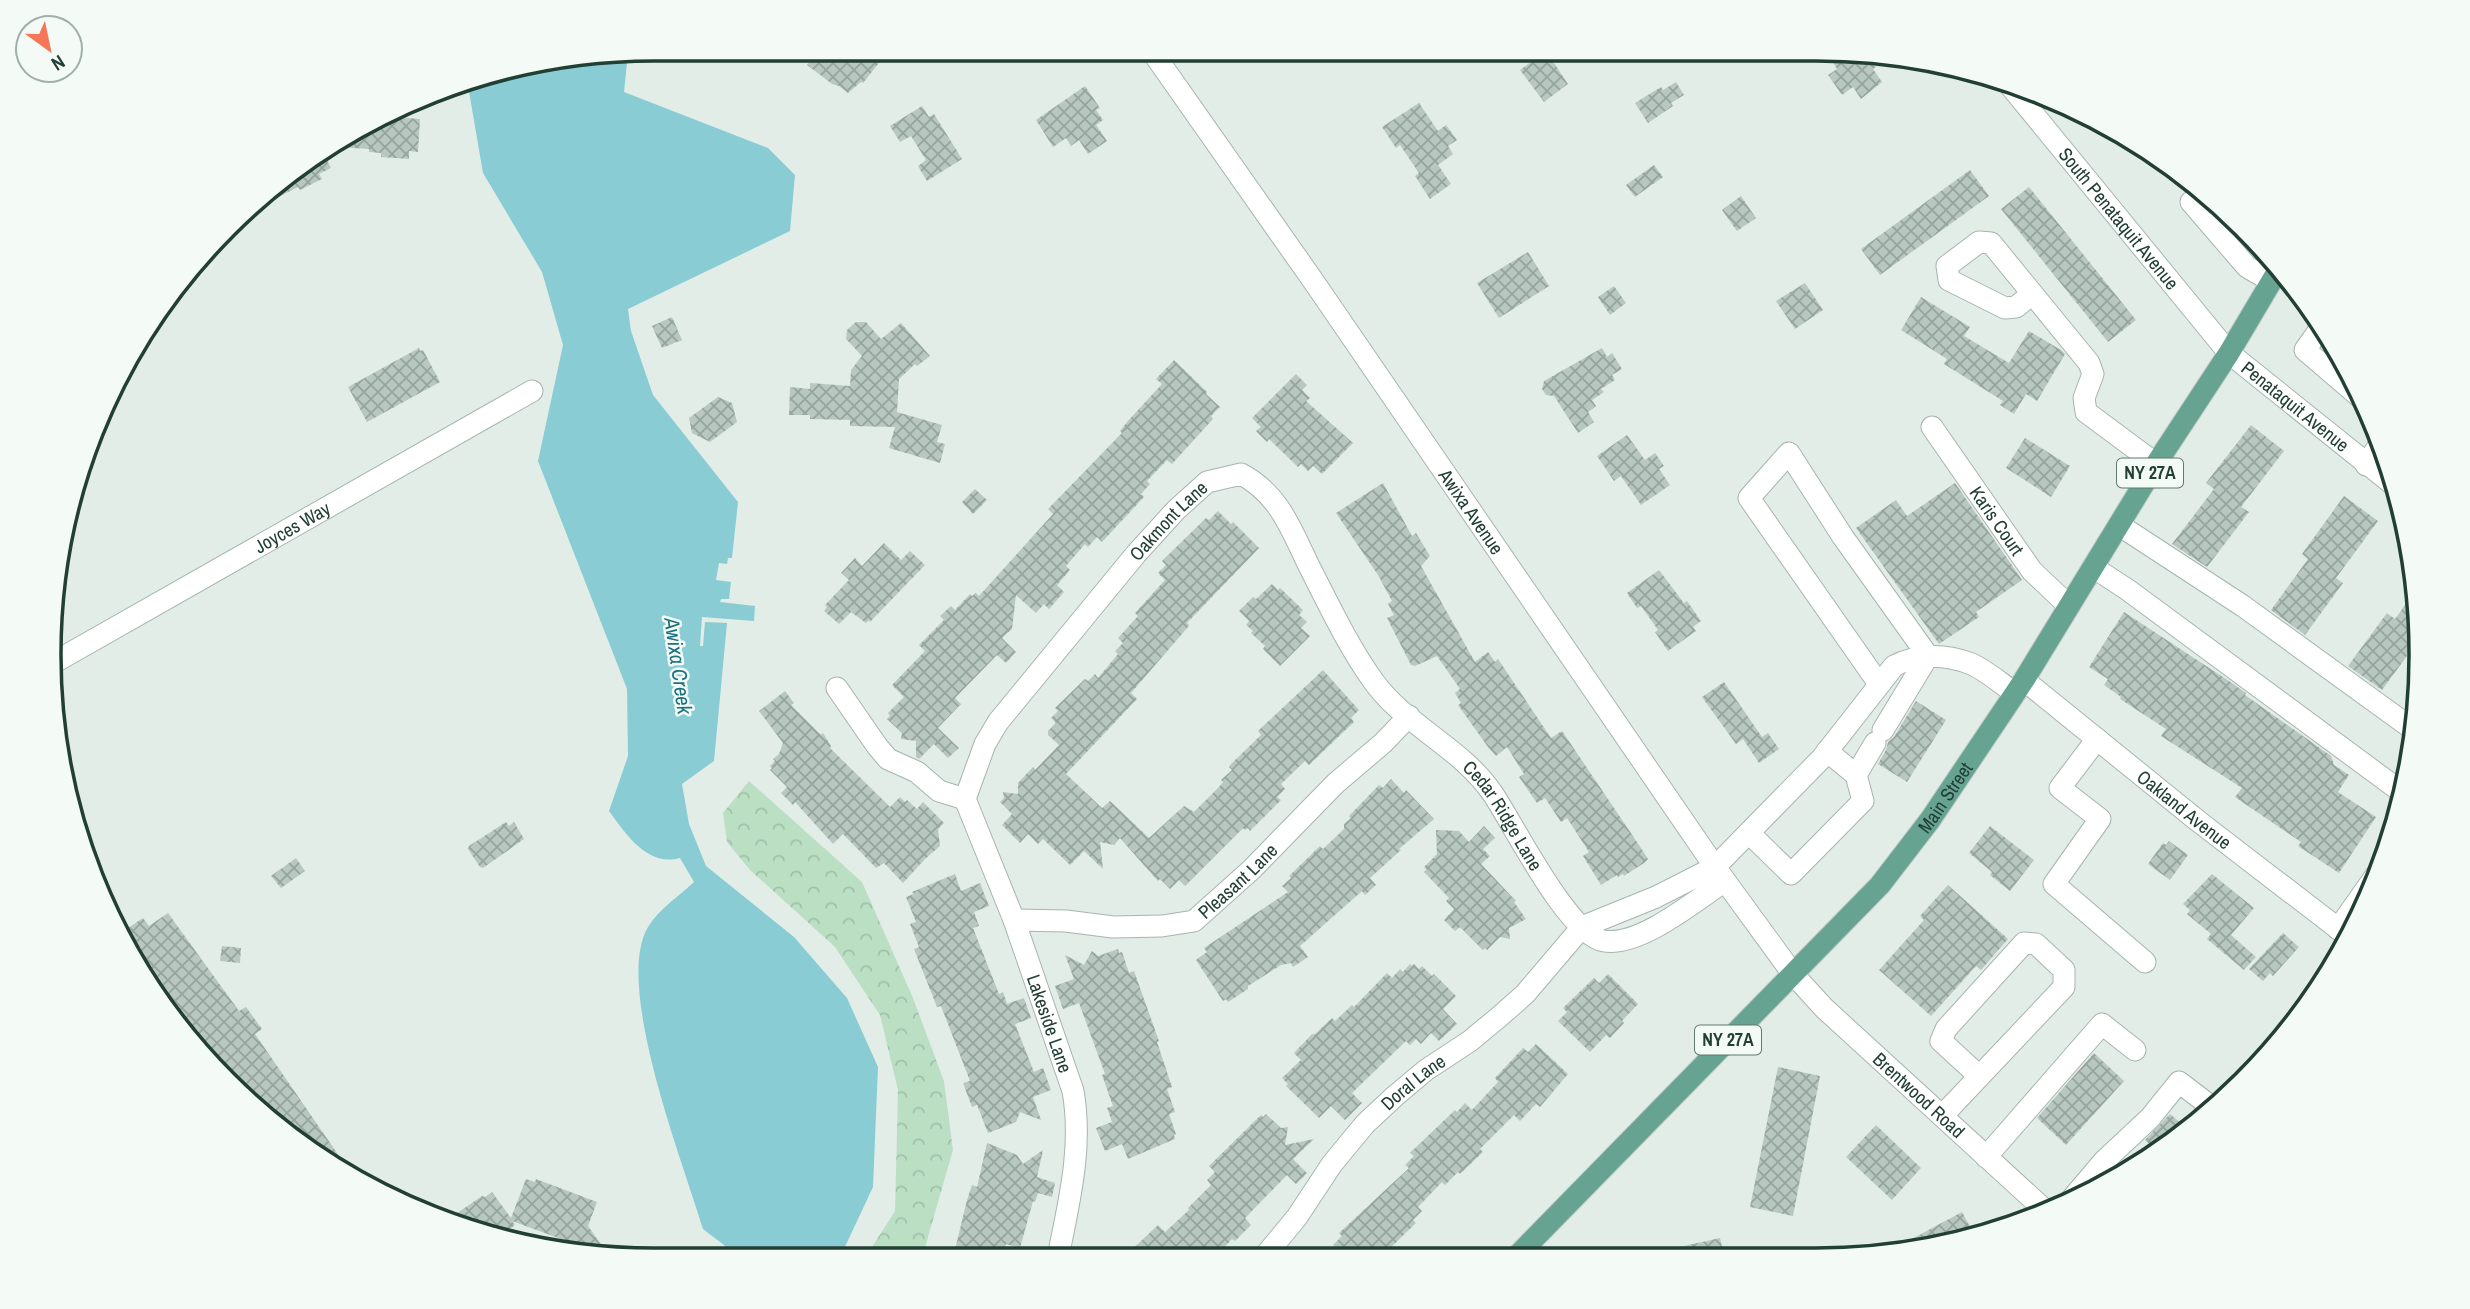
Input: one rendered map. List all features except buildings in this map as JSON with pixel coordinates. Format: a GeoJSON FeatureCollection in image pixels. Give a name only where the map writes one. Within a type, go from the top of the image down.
{"type":"FeatureCollection","features":[{"type":"Feature","properties":{"kind":"main road","name":"Main Street"},"geometry":{"type":"LineString","coordinates":[[1525,1248],[1880,885],[1930,820],[2020,687],[2274,278]]}},
{"type":"Feature","properties":{"kind":"street","name":"Awixa Avenue"},"geometry":{"type":"LineString","coordinates":[[1158,61],[1245,194],[1720,874],[1793,974]]}},
{"type":"Feature","properties":{"kind":"street","name":"South Penataquit Avenue"},"geometry":{"type":"LineString","coordinates":[[2020,98],[2229,353]]}},
{"type":"Feature","properties":{"kind":"street"},"geometry":{"type":"LineString","coordinates":[[2191,202],[2247,267],[2270,272]]}},
{"type":"Feature","properties":{"kind":"street"},"geometry":{"type":"LineString","coordinates":[[2032,294],[2088,363],[2093,374],[2084,398],[2086,412],[2156,464]]}},
{"type":"Feature","properties":{"kind":"street"},"geometry":{"type":"LineString","coordinates":[[2315,335],[2305,350],[2342,382]]}},
{"type":"Feature","properties":{"kind":"street","name":"Penataquit Avenue"},"geometry":{"type":"LineString","coordinates":[[2229,353],[2381,476]]}},
{"type":"Feature","properties":{"kind":"street","name":"Joyces Way"},"geometry":{"type":"LineString","coordinates":[[61,658],[532,391]]}},
{"type":"Feature","properties":{"kind":"street","name":"Karis Court"},"geometry":{"type":"LineString","coordinates":[[1932,427],[2032,571],[2069,606]]}},
{"type":"Feature","properties":{"kind":"street"},"geometry":{"type":"LineString","coordinates":[[1880,684],[1749,498],[1789,453],[1843,537],[1928,656]]}},
{"type":"Feature","properties":{"kind":"street"},"geometry":{"type":"LineString","coordinates":[[2366,465],[2373,454]]}},
{"type":"Feature","properties":{"kind":"street","name":"Oakmont Lane"},"geometry":{"type":"LineString","coordinates":[[965,799],[985,744],[998,722],[1175,510],[1207,482],[1226,476],[1241,474],[1269,494],[1287,519],[1358,658],[1375,684],[1409,716]]}},
{"type":"Feature","properties":{"kind":"street"},"geometry":{"type":"LineString","coordinates":[[2119,525],[2243,606],[2405,723]]}},
{"type":"Feature","properties":{"kind":"street"},"geometry":{"type":"LineString","coordinates":[[2093,567],[2129,590],[2394,786]]}},
{"type":"Feature","properties":{"kind":"street"},"geometry":{"type":"LineString","coordinates":[[1582,928],[1602,941],[1631,939],[1667,919],[1720,874],[1749,832],[1827,751],[1894,666],[1907,659],[1928,656]]}},
{"type":"Feature","properties":{"kind":"street"},"geometry":{"type":"LineString","coordinates":[[1856,775],[1928,656]]}},
{"type":"Feature","properties":{"kind":"street","name":"Oakland Avenue"},"geometry":{"type":"LineString","coordinates":[[1928,656],[1969,663],[2020,687],[2097,739],[2341,930]]}},
{"type":"Feature","properties":{"kind":"street"},"geometry":{"type":"LineString","coordinates":[[837,688],[888,759],[917,772],[939,791],[965,799]]}},
{"type":"Feature","properties":{"kind":"street","name":"Pleasant Lane"},"geometry":{"type":"LineString","coordinates":[[1014,920],[1162,926],[1194,920],[1251,870],[1336,783],[1383,743],[1409,716]]}},
{"type":"Feature","properties":{"kind":"street","name":"Cedar Ridge Lane"},"geometry":{"type":"LineString","coordinates":[[1409,716],[1472,769],[1492,793],[1540,873],[1582,928]]}},
{"type":"Feature","properties":{"kind":"street"},"geometry":{"type":"LineString","coordinates":[[2097,739],[2060,788],[2100,819],[2054,884],[2145,962]]}},
{"type":"Feature","properties":{"kind":"street"},"geometry":{"type":"LineString","coordinates":[[1749,832],[1791,874],[1863,802],[1856,775],[1827,751]]}},
{"type":"Feature","properties":{"kind":"street","name":"Lakeside Lane"},"geometry":{"type":"LineString","coordinates":[[965,799],[1014,920],[1065,1060],[1078,1116],[1075,1164],[1060,1248]]}},
{"type":"Feature","properties":{"kind":"street","name":"Doral Lane"},"geometry":{"type":"LineString","coordinates":[[1271,1248],[1297,1217],[1332,1164],[1365,1124],[1426,1070],[1470,1041],[1499,1017],[1548,968],[1582,928],[1720,874]]}},
{"type":"Feature","properties":{"kind":"street"},"geometry":{"type":"LineString","coordinates":[[1942,1116],[2064,987],[2064,970],[2036,944],[2024,943],[1946,1028],[1941,1041],[1979,1076]]}},
{"type":"Feature","properties":{"kind":"street","name":"Brentwood Road"},"geometry":{"type":"LineString","coordinates":[[1793,974],[1824,1009],[2038,1205]]}},
{"type":"Feature","properties":{"kind":"street"},"geometry":{"type":"LineString","coordinates":[[1986,1157],[2102,1024],[2135,1051]]}},
{"type":"Feature","properties":{"kind":"street"},"geometry":{"type":"LineString","coordinates":[[2085,1183],[2104,1161],[2150,1118],[2179,1082],[2205,1102]]}},
{"type":"Feature","properties":{"kind":"green space"},"geometry":{"type":"Polygon","coordinates":[[[749,781],[862,882],[913,998],[944,1081],[953,1150],[925,1248],[871,1248],[895,1211],[898,1090],[880,1015],[835,947],[750,870],[727,842],[723,813],[749,781]]]}},
{"type":"Feature","properties":{"kind":"water","name":"Awixa Creek"},"geometry":{"type":"Polygon","coordinates":[[[627,62],[624,92],[768,148],[795,175],[790,231],[628,309],[631,331],[653,395],[738,502],[732,558],[728,558],[727,564],[719,563],[716,580],[731,582],[729,599],[721,599],[720,602],[755,606],[754,621],[702,617],[700,646],[703,646],[705,622],[727,623],[714,761],[682,784],[689,824],[706,866],[794,937],[847,998],[878,1067],[873,1187],[844,1248],[727,1248],[703,1229],[655,1076],[639,990],[640,954],[648,927],[663,909],[694,882],[680,858],[668,860],[648,853],[630,838],[609,811],[628,756],[627,689],[538,461],[563,345],[542,272],[483,173],[469,91],[501,81],[577,66],[627,62]]]}}]}
